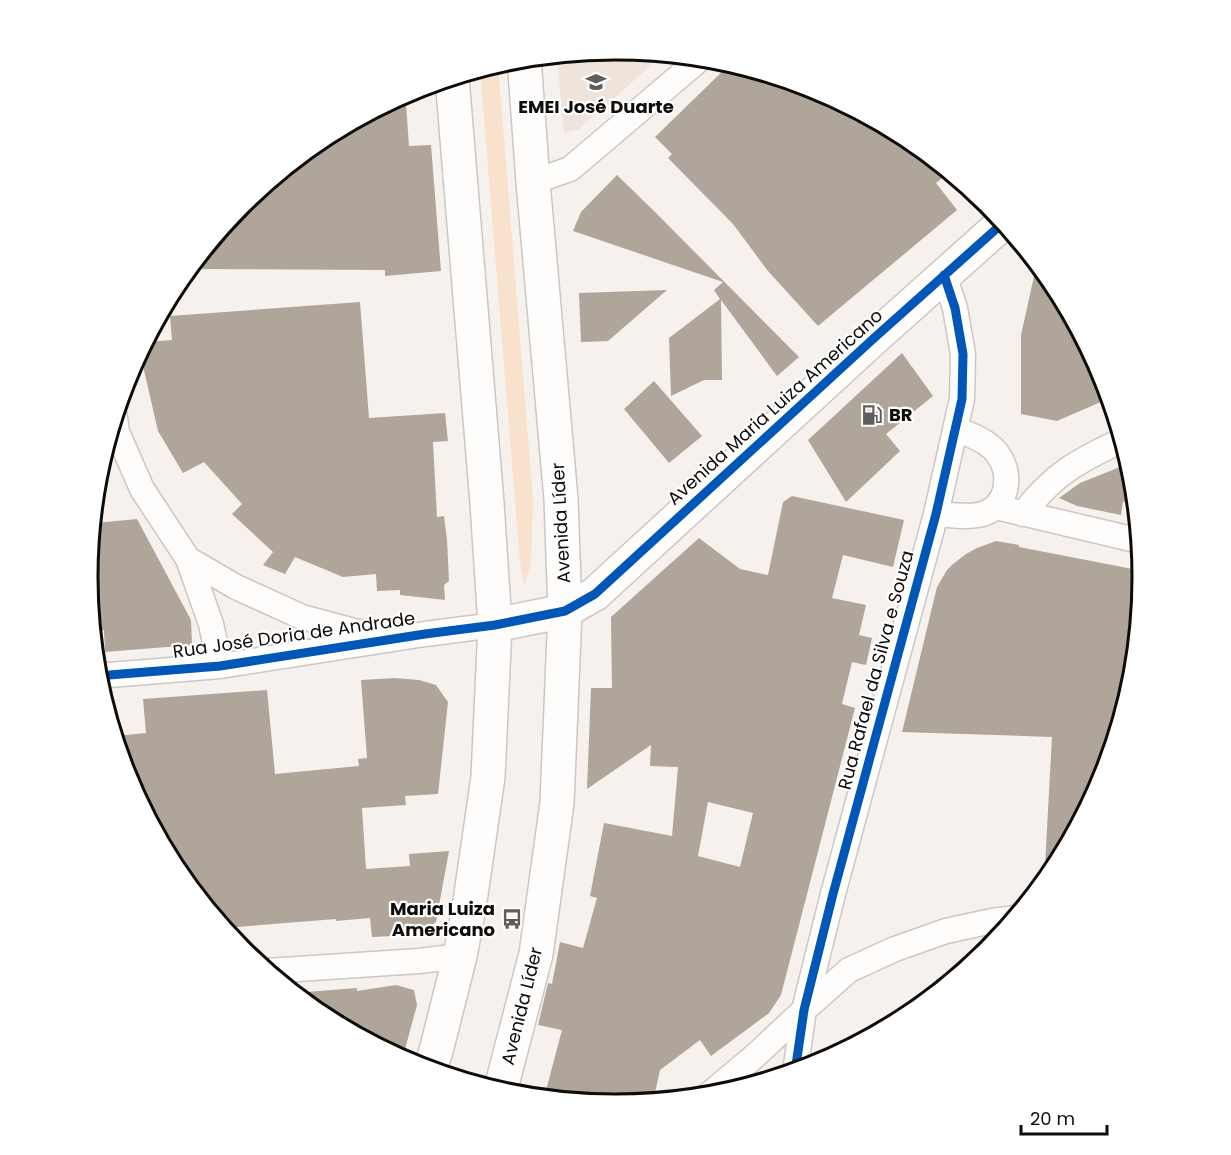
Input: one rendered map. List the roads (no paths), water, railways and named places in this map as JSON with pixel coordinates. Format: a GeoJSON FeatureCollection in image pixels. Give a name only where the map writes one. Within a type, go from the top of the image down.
{"type":"FeatureCollection","features":[{"type":"Feature","properties":{"kind":"main road","name":"Avenida Líder"},"geometry":{"type":"LineString","coordinates":[[503,1082],[536,954],[557,803],[565,611],[561,499],[525,68]]}},
{"type":"Feature","properties":{"kind":"main road"},"geometry":{"type":"LineString","coordinates":[[432,1062],[460,956],[471,897],[488,777],[495,625],[453,86]]}},
{"type":"Feature","properties":{"kind":"main road","name":"Avenida Maria Luiza Americano"},"geometry":{"type":"LineString","coordinates":[[495,625],[565,611],[595,594],[997,228]]}},
{"type":"Feature","properties":{"kind":"street"},"geometry":{"type":"LineString","coordinates":[[533,182],[570,170],[692,66]]}},
{"type":"Feature","properties":{"kind":"street","name":"Rua Rafael da Silva e Souza"},"geometry":{"type":"LineString","coordinates":[[796,1063],[804,1010],[832,894],[936,514],[962,399],[963,354],[955,308],[944,275]]}},
{"type":"Feature","properties":{"kind":"street"},"geometry":{"type":"LineString","coordinates":[[936,514],[972,516],[984,514],[996,507],[1007,486],[1007,475],[1003,463],[988,444],[956,429]]}},
{"type":"Feature","properties":{"kind":"street"},"geometry":{"type":"LineString","coordinates":[[118,435],[142,489],[188,560],[211,624],[220,666]]}},
{"type":"Feature","properties":{"kind":"street"},"geometry":{"type":"LineString","coordinates":[[1023,514],[1055,478],[1078,461],[1115,444]]}},
{"type":"Feature","properties":{"kind":"street"},"geometry":{"type":"LineString","coordinates":[[996,507],[1132,539]]}},
{"type":"Feature","properties":{"kind":"street"},"geometry":{"type":"LineString","coordinates":[[188,560],[236,587],[302,617],[388,640]]}},
{"type":"Feature","properties":{"kind":"street","name":"Rua José Doria de Andrade"},"geometry":{"type":"LineString","coordinates":[[107,675],[220,666],[495,625]]}},
{"type":"Feature","properties":{"kind":"street"},"geometry":{"type":"LineString","coordinates":[[721,1084],[849,970],[895,949],[946,931],[1005,919]]}},
{"type":"Feature","properties":{"kind":"street"},"geometry":{"type":"LineString","coordinates":[[278,970],[460,956]]}},
{"type":"Feature","properties":{"kind":"place","name":"EMEI José Duarte"},"geometry":{"type":"Point","coordinates":[596,82]}},
{"type":"Feature","properties":{"kind":"place","name":"BR"},"geometry":{"type":"Point","coordinates":[872,415]}},
{"type":"Feature","properties":{"kind":"place","name":"Maria Luiza Americano"},"geometry":{"type":"Point","coordinates":[512,919]}}]}
